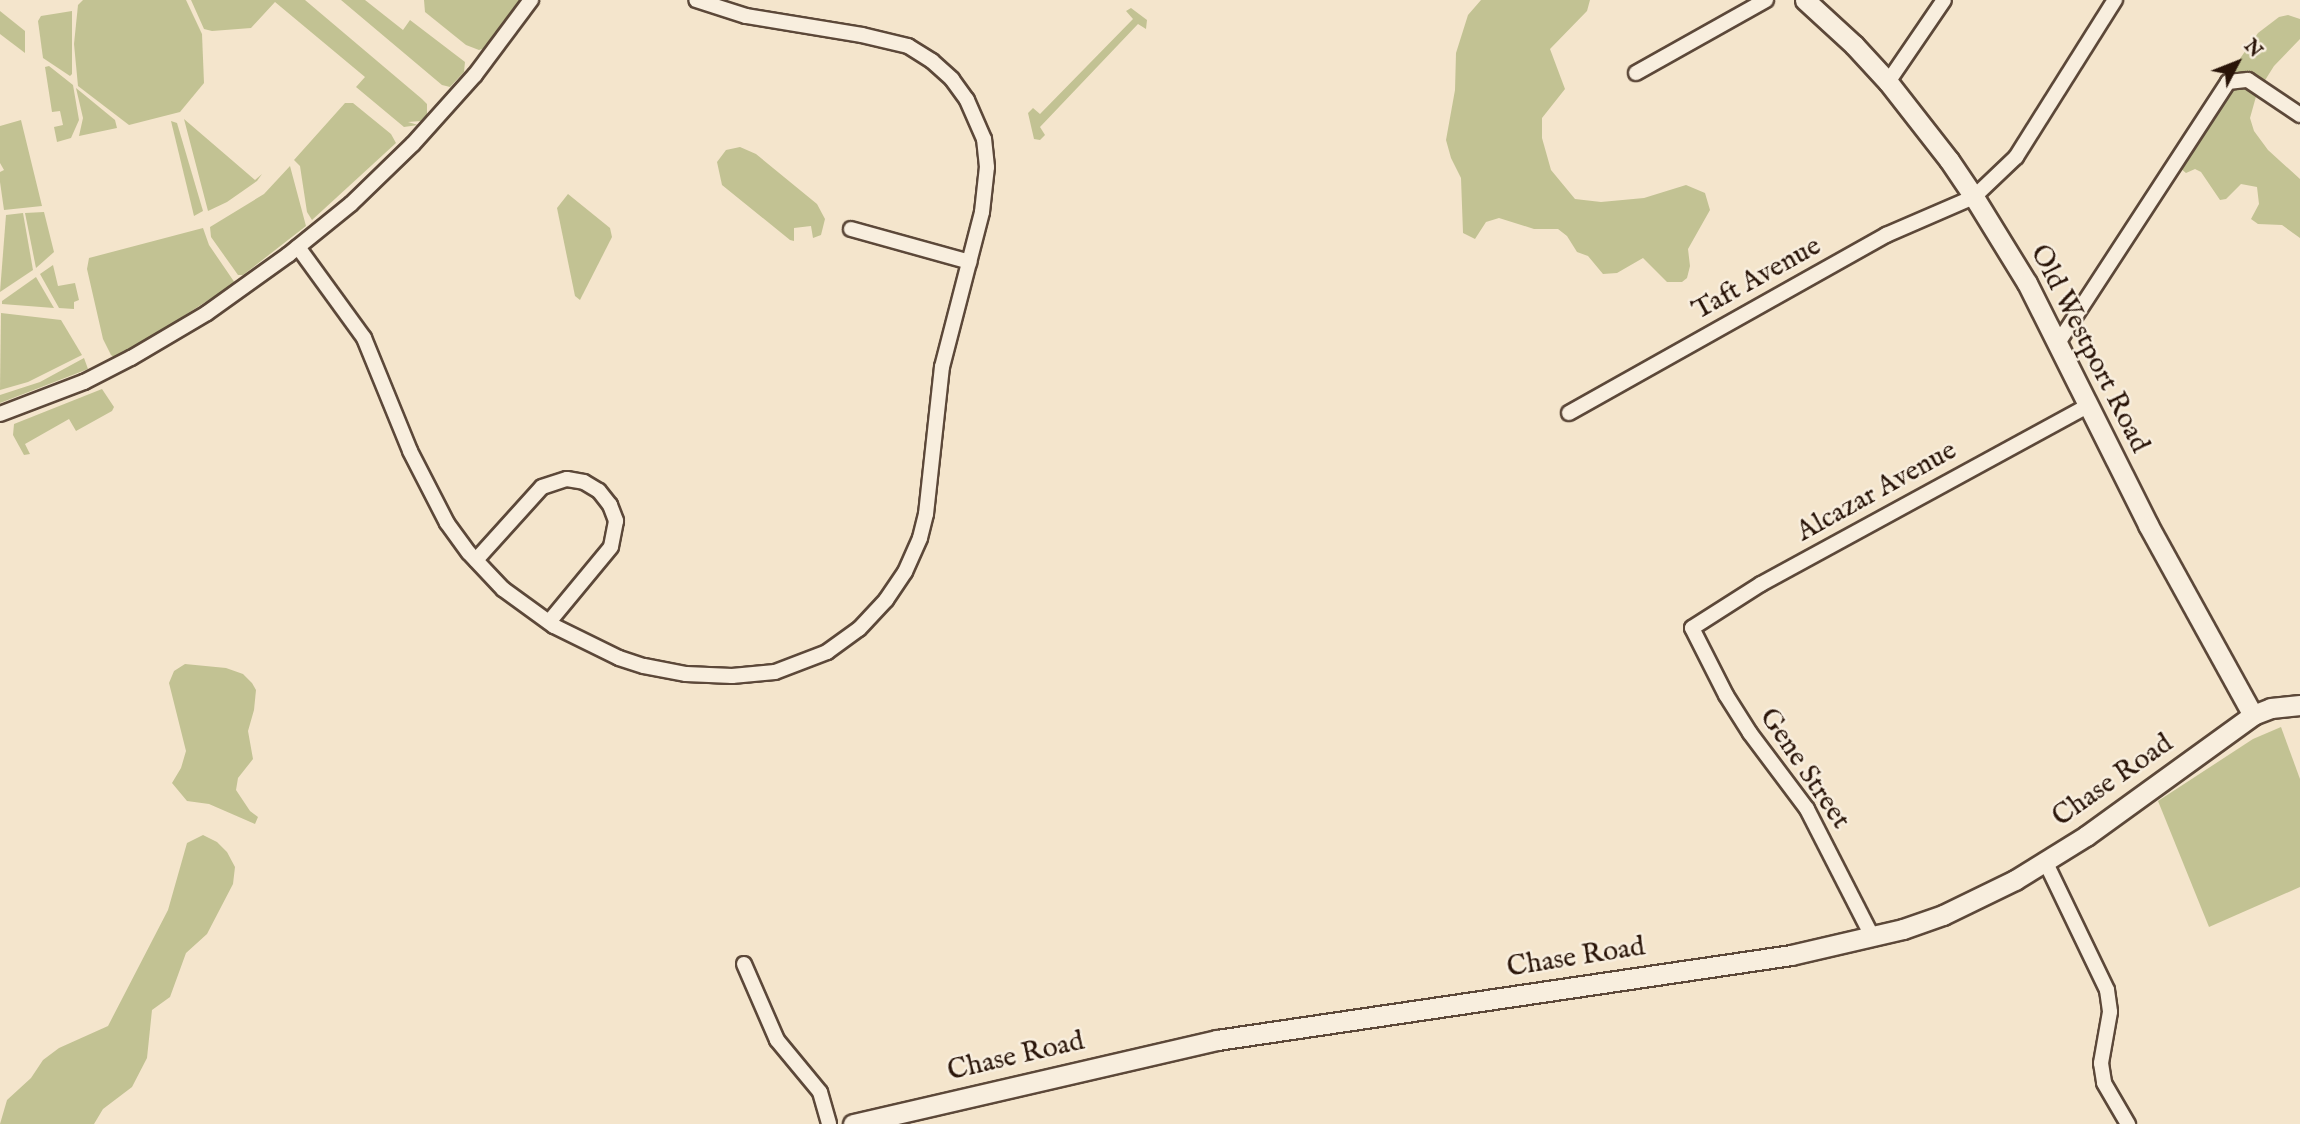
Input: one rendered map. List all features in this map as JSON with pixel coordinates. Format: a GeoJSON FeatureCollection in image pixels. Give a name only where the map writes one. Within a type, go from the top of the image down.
{"type":"FeatureCollection","features":[{"type":"Feature","properties":{"kind":"street"},"geometry":{"type":"LineString","coordinates":[[0,414],[67,390],[131,358],[207,313],[298,247],[363,192],[418,138],[475,75],[531,0]]}},
{"type":"Feature","properties":{"kind":"street"},"geometry":{"type":"LineString","coordinates":[[298,247],[364,338],[425,485],[447,523],[503,589],[549,622],[610,654],[643,666],[686,674],[732,676],[775,672],[828,652],[859,629],[905,572],[920,538],[926,514],[943,367],[982,212],[987,167],[984,139],[977,120],[952,79],[932,61],[908,46],[862,35],[746,16],[696,0]]}},
{"type":"Feature","properties":{"kind":"street"},"geometry":{"type":"LineString","coordinates":[[1636,73],[1766,0]]}},
{"type":"Feature","properties":{"kind":"street","name":"Old Westport Road"},"geometry":{"type":"LineString","coordinates":[[1805,0],[1854,45],[1888,82],[1950,160],[1974,197],[2027,283],[2148,525],[2253,715]]}},
{"type":"Feature","properties":{"kind":"street"},"geometry":{"type":"LineString","coordinates":[[1888,82],[1944,0]]}},
{"type":"Feature","properties":{"kind":"street"},"geometry":{"type":"LineString","coordinates":[[1974,197],[2016,157],[2115,0]]}},
{"type":"Feature","properties":{"kind":"street"},"geometry":{"type":"LineString","coordinates":[[2058,344],[2228,82],[2248,80],[2300,115]]}},
{"type":"Feature","properties":{"kind":"street","name":"Taft Avenue"},"geometry":{"type":"LineString","coordinates":[[1569,413],[1886,235],[1974,197]]}},
{"type":"Feature","properties":{"kind":"street"},"geometry":{"type":"LineString","coordinates":[[852,229],[971,262]]}},
{"type":"Feature","properties":{"kind":"street","name":"Alcazar Avenue"},"geometry":{"type":"LineString","coordinates":[[1692,628],[1761,584],[2089,405]]}},
{"type":"Feature","properties":{"kind":"street"},"geometry":{"type":"LineString","coordinates":[[476,560],[542,486],[567,479],[584,482],[599,491],[614,513],[616,530],[611,547],[549,622]]}},
{"type":"Feature","properties":{"kind":"street","name":"Gene Street"},"geometry":{"type":"LineString","coordinates":[[1692,628],[1726,695],[1750,733],[1807,809],[1873,938]]}},
{"type":"Feature","properties":{"kind":"street"},"geometry":{"type":"LineString","coordinates":[[2253,715],[2271,708],[2300,705]]}},
{"type":"Feature","properties":{"kind":"street","name":"Chase Road"},"geometry":{"type":"LineString","coordinates":[[853,1124],[1217,1040],[1790,955],[1873,938],[1937,918],[1975,901],[2045,861],[2149,792],[2253,715]]}},
{"type":"Feature","properties":{"kind":"street"},"geometry":{"type":"LineString","coordinates":[[2045,861],[2107,990],[2110,1012],[2101,1063],[2104,1083],[2128,1124]]}},
{"type":"Feature","properties":{"kind":"street"},"geometry":{"type":"LineString","coordinates":[[744,964],[777,1040],[820,1092],[830,1124]]}},
{"type":"Feature","properties":{"kind":"green space"},"geometry":{"type":"Polygon","coordinates":[[[83,0],[186,0],[202,34],[204,83],[180,112],[129,125],[78,86],[74,44],[78,5],[83,0]]]}},
{"type":"Feature","properties":{"kind":"green space"},"geometry":{"type":"Polygon","coordinates":[[[191,0],[305,0],[422,99],[427,104],[427,115],[421,121],[408,122],[418,125],[404,127],[356,87],[365,77],[275,2],[251,28],[212,31],[204,29],[191,0]]]}},
{"type":"Feature","properties":{"kind":"green space"},"geometry":{"type":"Polygon","coordinates":[[[341,0],[365,0],[403,30],[410,20],[465,62],[464,72],[450,87],[442,85],[341,0]]]}},
{"type":"Feature","properties":{"kind":"green space"},"geometry":{"type":"Polygon","coordinates":[[[424,0],[520,0],[485,48],[479,50],[466,45],[425,12],[424,0]]]}},
{"type":"Feature","properties":{"kind":"green space"},"geometry":{"type":"Polygon","coordinates":[[[1481,0],[1590,0],[1587,11],[1550,49],[1565,89],[1542,118],[1542,138],[1551,170],[1575,199],[1601,202],[1644,198],[1686,185],[1705,193],[1710,210],[1688,249],[1690,266],[1687,278],[1682,282],[1667,282],[1643,258],[1617,273],[1603,274],[1588,256],[1577,252],[1567,236],[1558,229],[1534,229],[1499,218],[1486,222],[1475,239],[1463,233],[1461,178],[1446,140],[1455,90],[1456,53],[1468,15],[1481,0]]]}},
{"type":"Feature","properties":{"kind":"green space"},"geometry":{"type":"Polygon","coordinates":[[[1131,8],[1147,20],[1146,29],[1138,24],[1040,127],[1045,135],[1040,140],[1034,139],[1028,113],[1033,108],[1040,114],[1133,19],[1126,11],[1131,8]]]}},
{"type":"Feature","properties":{"kind":"green space"},"geometry":{"type":"Polygon","coordinates":[[[0,11],[25,31],[25,53],[0,34],[0,11]]]}},
{"type":"Feature","properties":{"kind":"green space"},"geometry":{"type":"Polygon","coordinates":[[[72,11],[70,76],[43,58],[38,21],[41,16],[72,11]]]}},
{"type":"Feature","properties":{"kind":"green space"},"geometry":{"type":"Polygon","coordinates":[[[2288,15],[2300,19],[2300,39],[2274,66],[2257,93],[2250,118],[2254,131],[2268,150],[2300,179],[2300,238],[2282,225],[2258,224],[2251,219],[2259,204],[2257,187],[2241,184],[2226,199],[2220,200],[2201,172],[2195,169],[2186,173],[2180,168],[2196,121],[2258,33],[2279,17],[2288,15]]]}},
{"type":"Feature","properties":{"kind":"green space"},"geometry":{"type":"Polygon","coordinates":[[[49,66],[73,85],[79,120],[71,138],[57,142],[54,127],[63,125],[60,111],[52,112],[45,67],[49,66]]]}},
{"type":"Feature","properties":{"kind":"green space"},"geometry":{"type":"Polygon","coordinates":[[[76,88],[115,120],[117,128],[79,136],[83,118],[76,88]]]}},
{"type":"Feature","properties":{"kind":"green space"},"geometry":{"type":"Polygon","coordinates":[[[345,103],[353,103],[391,134],[396,143],[312,220],[307,212],[300,166],[294,160],[345,103]]]}},
{"type":"Feature","properties":{"kind":"green space"},"geometry":{"type":"Polygon","coordinates":[[[184,119],[255,180],[262,174],[257,181],[227,202],[208,211],[184,119]]]}},
{"type":"Feature","properties":{"kind":"green space"},"geometry":{"type":"Polygon","coordinates":[[[21,120],[42,206],[4,210],[0,182],[0,172],[4,170],[0,163],[0,126],[21,120]]]}},
{"type":"Feature","properties":{"kind":"green space"},"geometry":{"type":"Polygon","coordinates":[[[171,121],[177,123],[203,211],[194,216],[171,121]]]}},
{"type":"Feature","properties":{"kind":"green space"},"geometry":{"type":"Polygon","coordinates":[[[740,147],[756,154],[817,204],[825,219],[821,235],[813,238],[811,226],[794,228],[794,241],[790,240],[722,185],[717,162],[726,150],[740,147]]]}},
{"type":"Feature","properties":{"kind":"green space"},"geometry":{"type":"Polygon","coordinates":[[[290,166],[306,226],[243,275],[238,275],[211,237],[210,227],[264,194],[290,166]]]}},
{"type":"Feature","properties":{"kind":"green space"},"geometry":{"type":"Polygon","coordinates":[[[568,194],[610,228],[612,237],[580,300],[575,296],[557,208],[568,194]]]}},
{"type":"Feature","properties":{"kind":"green space"},"geometry":{"type":"Polygon","coordinates":[[[44,212],[54,252],[36,268],[25,213],[44,212]]]}},
{"type":"Feature","properties":{"kind":"green space"},"geometry":{"type":"Polygon","coordinates":[[[23,213],[33,270],[0,292],[6,215],[23,213]]]}},
{"type":"Feature","properties":{"kind":"green space"},"geometry":{"type":"Polygon","coordinates":[[[203,228],[209,245],[235,283],[140,344],[114,357],[111,355],[103,339],[87,269],[89,258],[203,228]]]}},
{"type":"Feature","properties":{"kind":"green space"},"geometry":{"type":"Polygon","coordinates":[[[53,265],[58,286],[75,283],[79,300],[74,302],[74,309],[59,308],[40,274],[53,265]]]}},
{"type":"Feature","properties":{"kind":"green space"},"geometry":{"type":"Polygon","coordinates":[[[36,277],[54,308],[2,304],[2,301],[36,277]]]}},
{"type":"Feature","properties":{"kind":"green space"},"geometry":{"type":"Polygon","coordinates":[[[1,313],[61,320],[82,355],[28,382],[0,390],[1,313]]]}},
{"type":"Feature","properties":{"kind":"green space"},"geometry":{"type":"Polygon","coordinates":[[[84,358],[88,369],[0,403],[0,395],[40,382],[84,358]]]}},
{"type":"Feature","properties":{"kind":"green space"},"geometry":{"type":"Polygon","coordinates":[[[102,389],[114,407],[112,411],[76,431],[69,419],[25,444],[30,454],[24,455],[13,435],[14,424],[102,389]]]}},
{"type":"Feature","properties":{"kind":"green space"},"geometry":{"type":"Polygon","coordinates":[[[185,664],[226,668],[243,674],[256,690],[248,731],[253,759],[238,778],[236,790],[250,811],[258,817],[255,824],[209,804],[187,801],[172,783],[181,768],[186,751],[169,683],[174,671],[185,664]]]}},
{"type":"Feature","properties":{"kind":"green space"},"geometry":{"type":"Polygon","coordinates":[[[2281,727],[2300,779],[2300,887],[2209,927],[2158,801],[2253,739],[2281,727]]]}},
{"type":"Feature","properties":{"kind":"green space"},"geometry":{"type":"Polygon","coordinates":[[[203,835],[217,842],[227,852],[235,867],[233,884],[207,934],[186,953],[170,997],[152,1010],[147,1058],[132,1087],[103,1109],[94,1124],[0,1124],[7,1100],[31,1078],[43,1060],[59,1048],[108,1026],[168,910],[187,843],[203,835]]]}}]}
